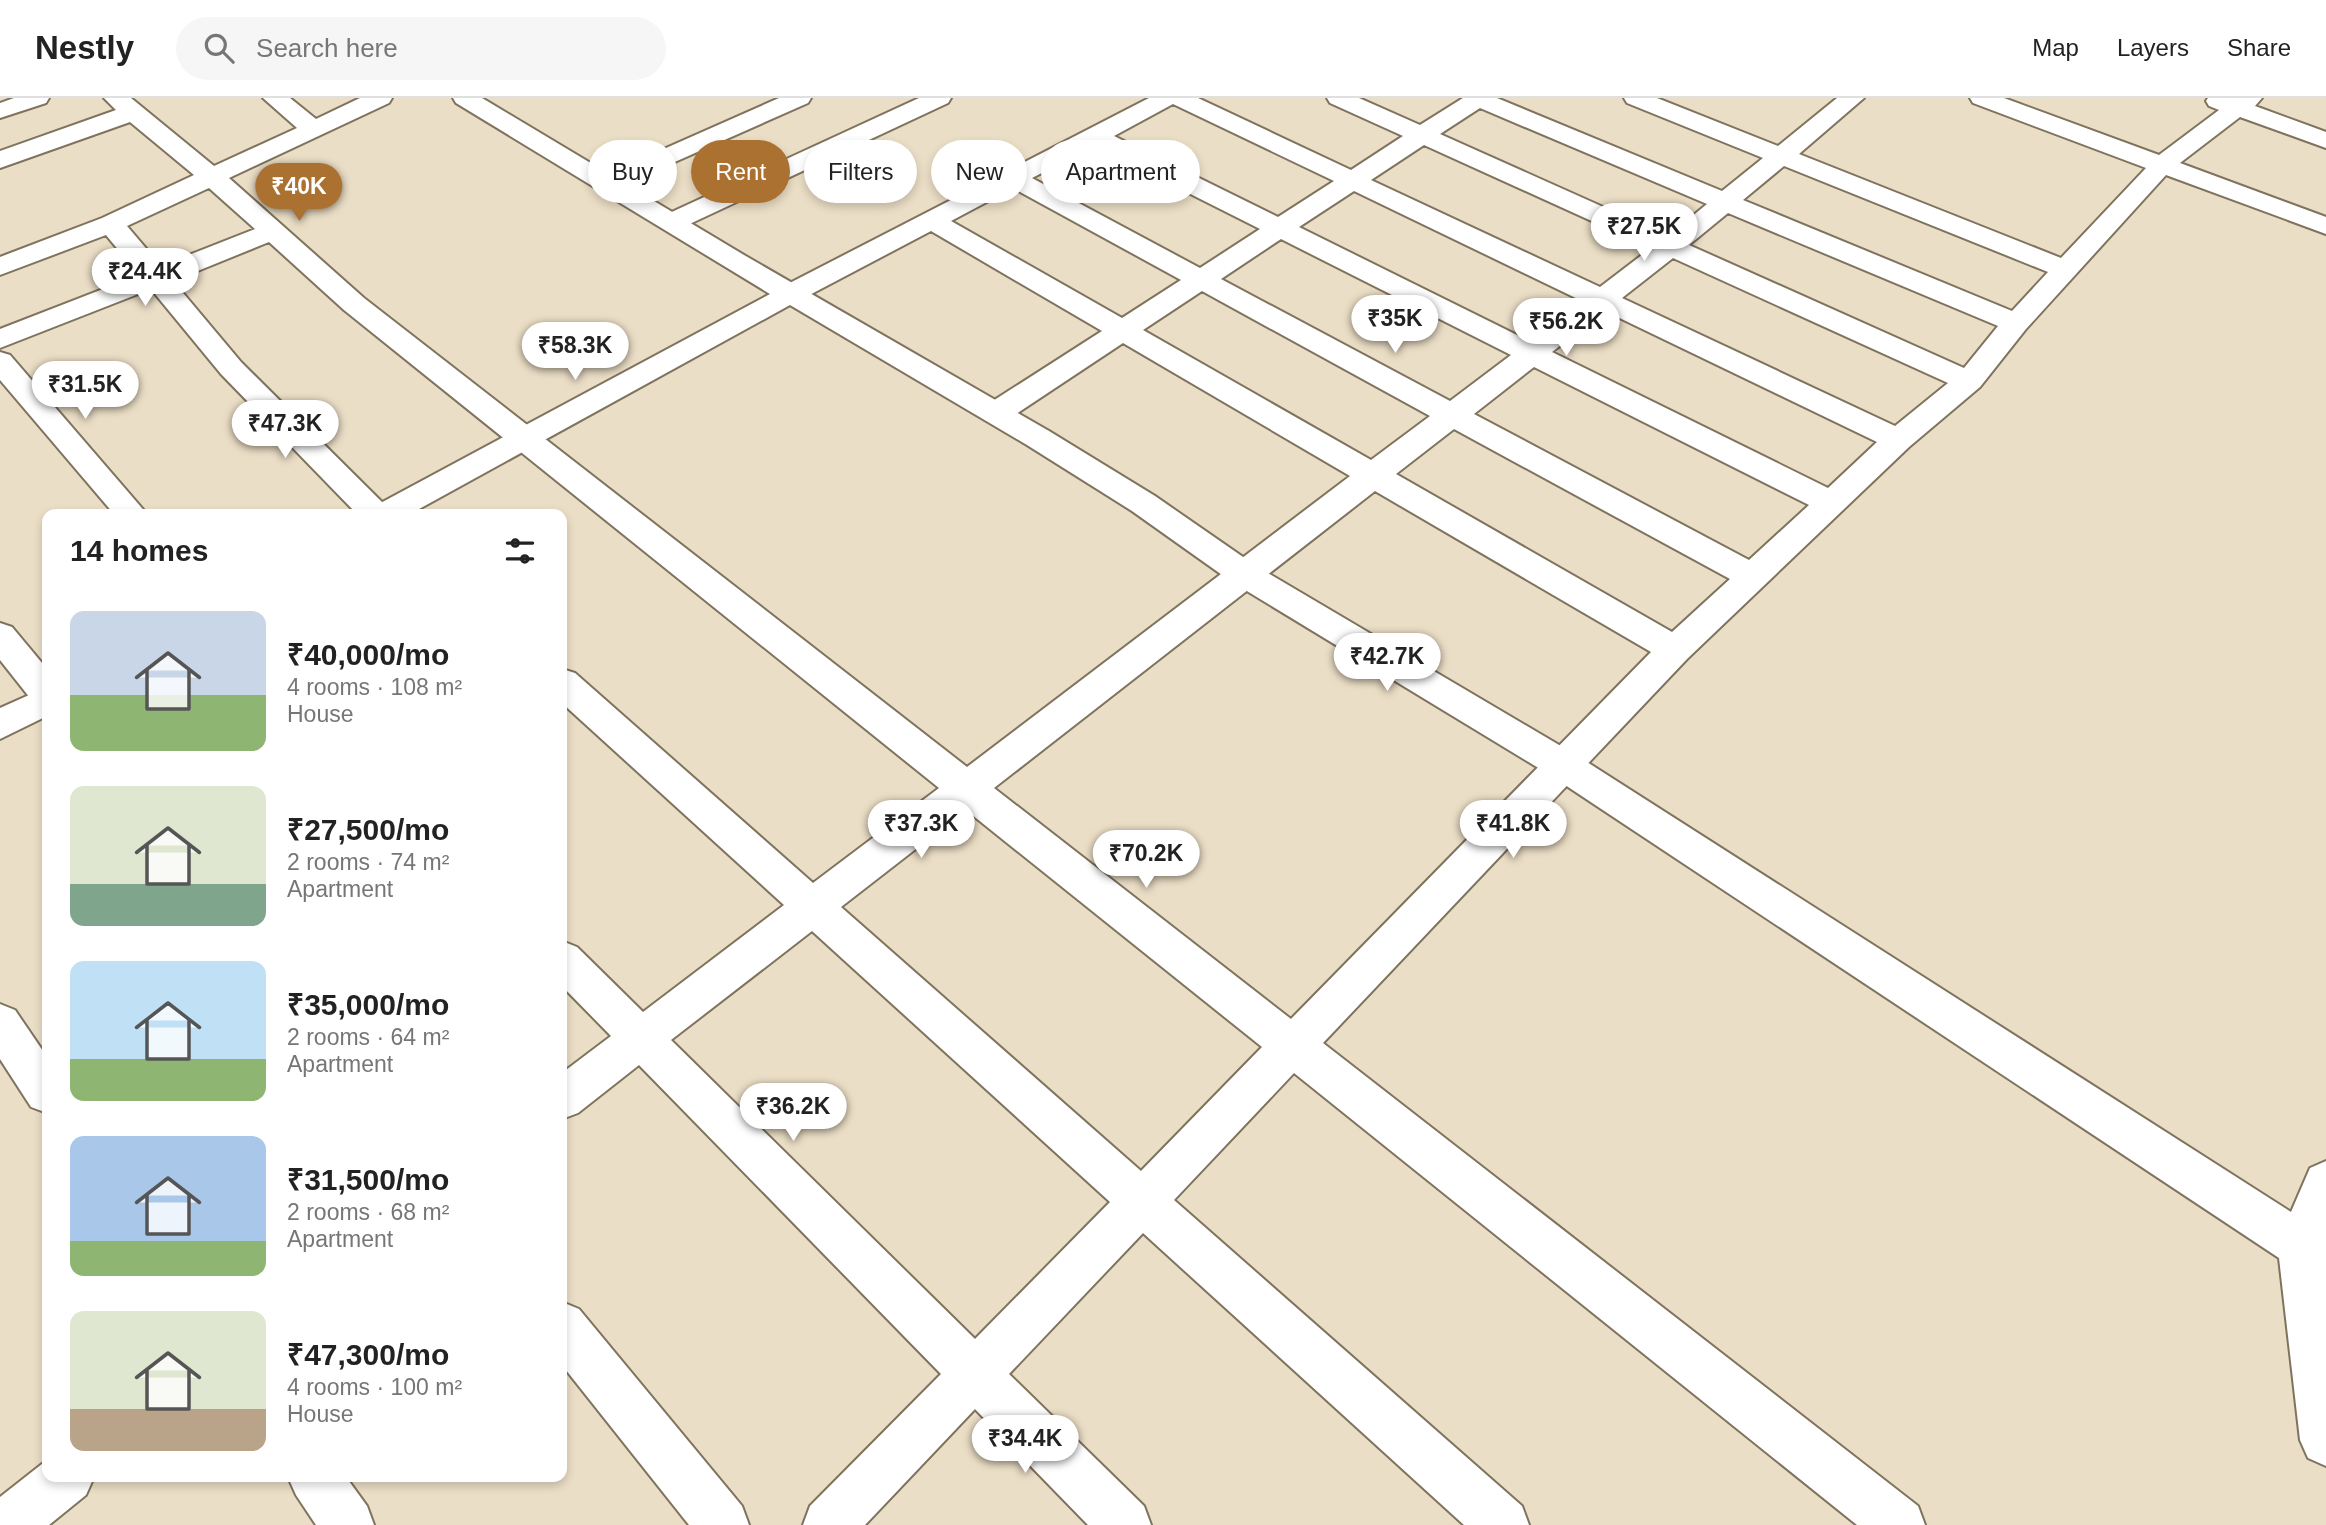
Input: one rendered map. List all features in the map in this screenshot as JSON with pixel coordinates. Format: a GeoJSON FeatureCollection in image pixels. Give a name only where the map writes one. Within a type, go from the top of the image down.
{"type":"FeatureCollection","features":[{"type":"Feature","properties":{"kind":"street"},"geometry":{"type":"LineString","coordinates":[[0,111],[37,98]]}},
{"type":"Feature","properties":{"kind":"street"},"geometry":{"type":"LineString","coordinates":[[275,98],[314,129]]}},
{"type":"Feature","properties":{"kind":"street"},"geometry":{"type":"LineString","coordinates":[[0,267],[111,224],[380,98]]}},
{"type":"Feature","properties":{"kind":"street"},"geometry":{"type":"LineString","coordinates":[[465,98],[588,172]]}},
{"type":"Feature","properties":{"kind":"street"},"geometry":{"type":"LineString","coordinates":[[677,152],[799,98]]}},
{"type":"Feature","properties":{"kind":"street"},"geometry":{"type":"LineString","coordinates":[[672,222],[939,98]]}},
{"type":"Feature","properties":{"kind":"street"},"geometry":{"type":"LineString","coordinates":[[1027,171],[1167,98]]}},
{"type":"Feature","properties":{"kind":"street"},"geometry":{"type":"LineString","coordinates":[[1180,98],[1898,440]]}},
{"type":"Feature","properties":{"kind":"street"},"geometry":{"type":"LineString","coordinates":[[1339,98],[1969,381]]}},
{"type":"Feature","properties":{"kind":"street"},"geometry":{"type":"LineString","coordinates":[[996,414],[1478,98],[2016,323]]}},
{"type":"Feature","properties":{"kind":"street"},"geometry":{"type":"LineString","coordinates":[[1636,98],[2066,270]]}},
{"type":"Feature","properties":{"kind":"street"},"geometry":{"type":"LineString","coordinates":[[567,1095],[1669,248],[1852,98]]}},
{"type":"Feature","properties":{"kind":"street"},"geometry":{"type":"LineString","coordinates":[[1982,98],[2326,226]]}},
{"type":"Feature","properties":{"kind":"street"},"geometry":{"type":"LineString","coordinates":[[2210,98],[2244,103],[2326,141]]}},
{"type":"Feature","properties":{"kind":"street"},"geometry":{"type":"LineString","coordinates":[[829,1525],[1675,650],[1898,440],[1969,381],[2016,323],[2163,164],[2244,103]]}},
{"type":"Feature","properties":{"kind":"street"},"geometry":{"type":"LineString","coordinates":[[0,160],[124,105],[212,177],[354,304],[1899,1525]]}},
{"type":"Feature","properties":{"kind":"street"},"geometry":{"type":"LineString","coordinates":[[1095,135],[1831,503]]}},
{"type":"Feature","properties":{"kind":"street"},"geometry":{"type":"LineString","coordinates":[[1027,186],[1753,577]]}},
{"type":"Feature","properties":{"kind":"street"},"geometry":{"type":"LineString","coordinates":[[640,203],[996,414],[1195,537],[1244,574],[1563,765],[2313,1253]]}},
{"type":"Feature","properties":{"kind":"street"},"geometry":{"type":"LineString","coordinates":[[395,509],[790,294],[964,203]]}},
{"type":"Feature","properties":{"kind":"street"},"geometry":{"type":"LineString","coordinates":[[931,220],[1675,650]]}},
{"type":"Feature","properties":{"kind":"street"},"geometry":{"type":"LineString","coordinates":[[111,224],[231,368],[371,509]]}},
{"type":"Feature","properties":{"kind":"street"},"geometry":{"type":"LineString","coordinates":[[0,339],[272,232]]}},
{"type":"Feature","properties":{"kind":"street"},"geometry":{"type":"LineString","coordinates":[[0,361],[127,509]]}},
{"type":"Feature","properties":{"kind":"street"},"geometry":{"type":"LineString","coordinates":[[0,636],[42,688]]}},
{"type":"Feature","properties":{"kind":"street"},"geometry":{"type":"LineString","coordinates":[[567,686],[1503,1525]]}},
{"type":"Feature","properties":{"kind":"street"},"geometry":{"type":"LineString","coordinates":[[0,725],[42,703]]}},
{"type":"Feature","properties":{"kind":"street"},"geometry":{"type":"LineString","coordinates":[[567,964],[1125,1525]]}},
{"type":"Feature","properties":{"kind":"street"},"geometry":{"type":"LineString","coordinates":[[0,1023],[42,1086]]}},
{"type":"Feature","properties":{"kind":"street"},"geometry":{"type":"LineString","coordinates":[[2326,1183],[2313,1253],[2326,1440]]}},
{"type":"Feature","properties":{"kind":"street"},"geometry":{"type":"LineString","coordinates":[[567,1332],[723,1525]]}},
{"type":"Feature","properties":{"kind":"street"},"geometry":{"type":"LineString","coordinates":[[6,1525],[62,1482]]}},
{"type":"Feature","properties":{"kind":"street"},"geometry":{"type":"LineString","coordinates":[[318,1482],[348,1525]]}}]}
